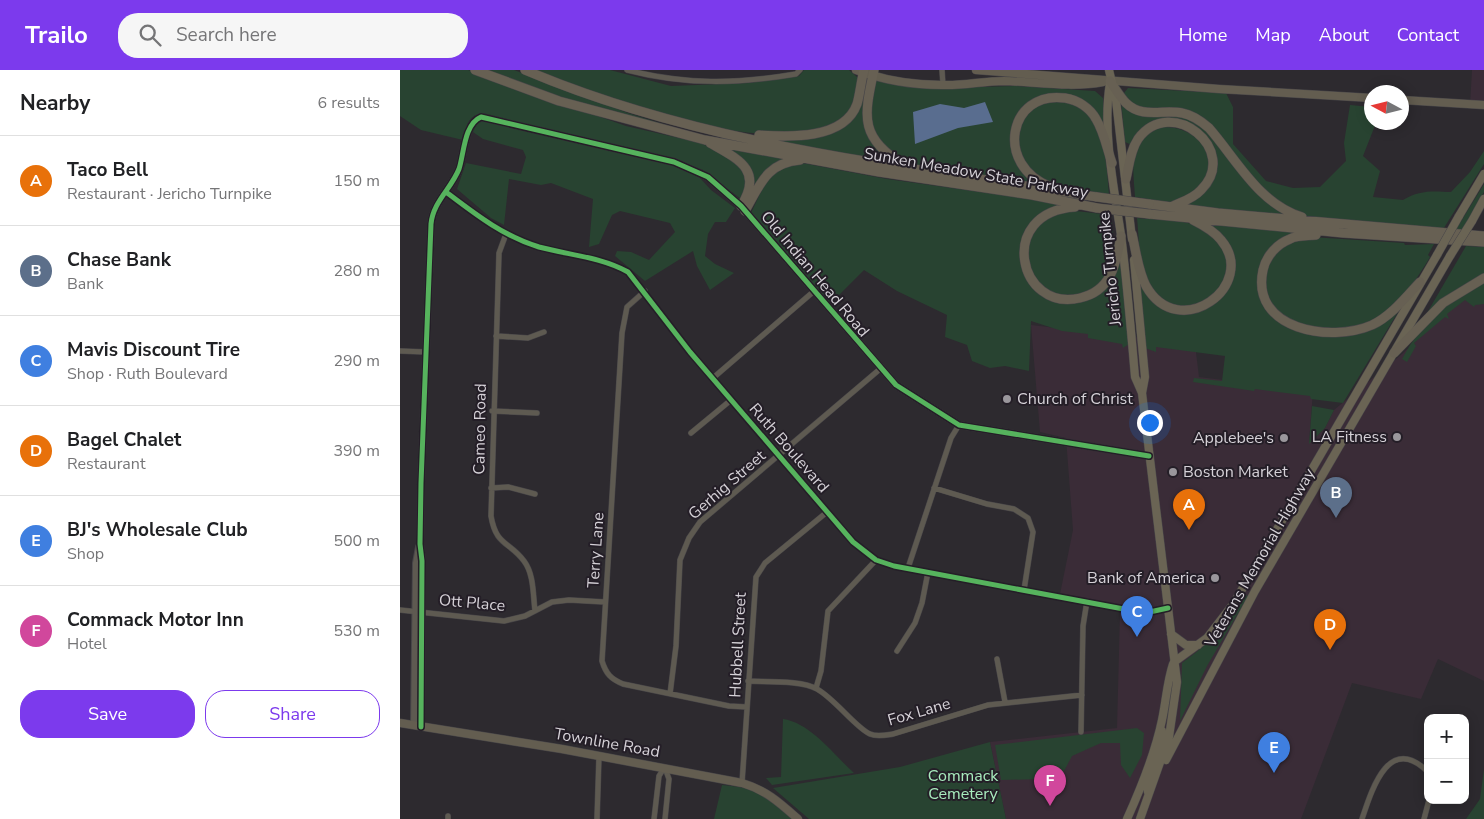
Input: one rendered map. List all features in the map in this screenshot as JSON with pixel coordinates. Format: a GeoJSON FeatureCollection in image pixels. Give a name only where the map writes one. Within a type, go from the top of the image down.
{"type":"FeatureCollection","features":[{"type":"Feature","properties":{"kind":"highway","name":"Sunken Meadow State Parkway"},"geometry":{"type":"LineString","coordinates":[[476,70],[559,101],[706,140],[888,174],[1032,195],[1084,207],[1343,233],[1484,242]]}},
{"type":"Feature","properties":{"kind":"highway","name":"Sunken Meadow State Parkway"},"geometry":{"type":"LineString","coordinates":[[525,70],[601,100],[726,133],[908,169],[1096,198],[1171,207],[1484,236]]}},
{"type":"Feature","properties":{"kind":"highway"},"geometry":{"type":"LineString","coordinates":[[726,133],[785,137],[837,127],[850,117],[856,105],[866,72]]}},
{"type":"Feature","properties":{"kind":"highway"},"geometry":{"type":"LineString","coordinates":[[866,72],[868,127],[874,141],[886,154],[908,169]]}},
{"type":"Feature","properties":{"kind":"highway"},"geometry":{"type":"LineString","coordinates":[[1110,81],[1125,102],[1134,109],[1143,112],[1182,113],[1202,121],[1266,197],[1294,214],[1317,222]]}},
{"type":"Feature","properties":{"kind":"highway"},"geometry":{"type":"LineString","coordinates":[[1067,193],[1037,181],[1028,174],[1017,157],[1014,146],[1016,129],[1022,115],[1031,106],[1043,100],[1056,98],[1071,99],[1083,105],[1097,119],[1112,163]]}},
{"type":"Feature","properties":{"kind":"highway"},"geometry":{"type":"LineString","coordinates":[[1126,179],[1132,152],[1142,134],[1164,123],[1178,124],[1194,129],[1200,134],[1210,149],[1212,167],[1210,176],[1196,195],[1171,207]]}},
{"type":"Feature","properties":{"kind":"highway"},"geometry":{"type":"LineString","coordinates":[[706,140],[744,164],[749,174],[751,185],[743,208]]}},
{"type":"Feature","properties":{"kind":"highway"},"geometry":{"type":"LineString","coordinates":[[743,208],[772,168],[782,163],[812,159]]}},
{"type":"Feature","properties":{"kind":"highway"},"geometry":{"type":"LineString","coordinates":[[1084,207],[1049,212],[1038,220],[1028,232],[1024,254],[1025,265],[1029,276],[1036,286],[1059,299],[1073,300],[1097,292],[1111,275],[1121,236]]}},
{"type":"Feature","properties":{"kind":"highway"},"geometry":{"type":"LineString","coordinates":[[1132,234],[1143,278],[1152,294],[1168,307],[1188,311],[1200,308],[1219,296],[1225,287],[1229,277],[1229,258],[1222,241],[1210,229],[1189,217]]}},
{"type":"Feature","properties":{"kind":"highway"},"geometry":{"type":"LineString","coordinates":[[1343,233],[1292,238],[1271,254],[1265,264],[1262,276],[1263,290],[1271,309],[1279,318],[1301,329],[1315,332],[1347,332],[1371,325],[1386,316],[1420,282]]}},
{"type":"Feature","properties":{"kind":"highway"},"geometry":{"type":"LineString","coordinates":[[1394,353],[1443,303],[1484,278]]}},
{"type":"Feature","properties":{"kind":"main road"},"geometry":{"type":"LineString","coordinates":[[976,70],[1110,81],[1364,97]]}},
{"type":"Feature","properties":{"kind":"main road","name":"Jericho Turnpike"},"geometry":{"type":"LineString","coordinates":[[1109,70],[1110,81],[1116,100],[1126,179],[1145,377],[1142,393],[1177,682],[1174,717],[1156,777],[1139,819]]}},
{"type":"Feature","properties":{"kind":"main road"},"geometry":{"type":"LineString","coordinates":[[866,72],[916,84],[943,86],[1002,81],[1087,85],[1110,81]]}},
{"type":"Feature","properties":{"kind":"main road","name":"Jericho Turnpike"},"geometry":{"type":"LineString","coordinates":[[1110,81],[1107,101],[1112,163],[1135,377],[1142,393]]}},
{"type":"Feature","properties":{"kind":"main road"},"geometry":{"type":"LineString","coordinates":[[1409,100],[1484,105]]}},
{"type":"Feature","properties":{"kind":"main road","name":"Veterans Memorial Highway"},"geometry":{"type":"LineString","coordinates":[[1174,662],[1215,631],[1234,603],[1484,174]]}},
{"type":"Feature","properties":{"kind":"main road","name":"Veterans Memorial Highway"},"geometry":{"type":"LineString","coordinates":[[1156,777],[1263,578],[1484,199]]}},
{"type":"Feature","properties":{"kind":"main road"},"geometry":{"type":"LineString","coordinates":[[1171,634],[1186,645],[1200,644]]}},
{"type":"Feature","properties":{"kind":"main road","name":"Jericho Turnpike"},"geometry":{"type":"LineString","coordinates":[[1128,819],[1162,720],[1168,680],[1174,662]]}},
{"type":"Feature","properties":{"kind":"main road"},"geometry":{"type":"LineString","coordinates":[[1149,797],[1148,787],[1160,752],[1162,720]]}},
{"type":"Feature","properties":{"kind":"main road","name":"Townline Road"},"geometry":{"type":"LineString","coordinates":[[400,723],[742,782],[760,788],[798,819]]}},
{"type":"Feature","properties":{"kind":"main road"},"geometry":{"type":"LineString","coordinates":[[1138,793],[1140,797],[1139,819]]}},
{"type":"Feature","properties":{"kind":"main road"},"geometry":{"type":"LineString","coordinates":[[1132,809],[1134,819]]}},
{"type":"Feature","properties":{"kind":"street"},"geometry":{"type":"LineString","coordinates":[[627,70],[670,79],[725,82],[754,81],[796,74],[800,70]]}},
{"type":"Feature","properties":{"kind":"street"},"geometry":{"type":"LineString","coordinates":[[942,70],[943,86]]}},
{"type":"Feature","properties":{"kind":"street","name":"Old Indian Head Road"},"geometry":{"type":"LineString","coordinates":[[446,192],[458,170],[470,127],[474,120],[484,116],[682,165],[708,177],[743,208],[813,292],[896,385],[959,425],[1149,456]]}},
{"type":"Feature","properties":{"kind":"street"},"geometry":{"type":"LineString","coordinates":[[418,726],[419,611],[422,561],[420,544],[431,224],[435,208],[446,192]]}},
{"type":"Feature","properties":{"kind":"street","name":"Ruth Boulevard"},"geometry":{"type":"LineString","coordinates":[[446,192],[506,234],[537,246],[614,264],[628,272],[690,352],[827,512],[853,542],[876,560],[928,572],[1145,612],[1168,608]]}},
{"type":"Feature","properties":{"kind":"street","name":"Cameo Road"},"geometry":{"type":"LineString","coordinates":[[506,234],[500,252],[492,411],[491,488],[493,528],[500,540],[524,562],[530,574],[535,611]]}},
{"type":"Feature","properties":{"kind":"street","name":"Terry Lane"},"geometry":{"type":"LineString","coordinates":[[644,291],[627,307],[622,333],[602,661],[605,672],[611,679],[623,684],[729,706],[747,707]]}},
{"type":"Feature","properties":{"kind":"street"},"geometry":{"type":"LineString","coordinates":[[713,378],[813,292]]}},
{"type":"Feature","properties":{"kind":"street"},"geometry":{"type":"LineString","coordinates":[[496,336],[528,338],[544,332]]}},
{"type":"Feature","properties":{"kind":"street"},"geometry":{"type":"LineString","coordinates":[[400,351],[426,352]]}},
{"type":"Feature","properties":{"kind":"street","name":"Gerhig Street"},"geometry":{"type":"LineString","coordinates":[[670,694],[676,646],[680,560],[689,538],[700,522],[780,456],[880,368]]}},
{"type":"Feature","properties":{"kind":"street"},"geometry":{"type":"LineString","coordinates":[[690,433],[731,400]]}},
{"type":"Feature","properties":{"kind":"street"},"geometry":{"type":"LineString","coordinates":[[492,411],[537,413]]}},
{"type":"Feature","properties":{"kind":"street"},"geometry":{"type":"LineString","coordinates":[[908,568],[951,438],[959,425]]}},
{"type":"Feature","properties":{"kind":"street"},"geometry":{"type":"LineString","coordinates":[[491,488],[508,487],[535,494]]}},
{"type":"Feature","properties":{"kind":"street"},"geometry":{"type":"LineString","coordinates":[[934,488],[987,504],[1014,509],[1028,518],[1034,532],[1024,590]]}},
{"type":"Feature","properties":{"kind":"street","name":"Hubbell Street"},"geometry":{"type":"LineString","coordinates":[[742,782],[754,587],[760,569],[827,512]]}},
{"type":"Feature","properties":{"kind":"street"},"geometry":{"type":"LineString","coordinates":[[816,688],[821,671],[828,610],[876,560]]}},
{"type":"Feature","properties":{"kind":"street"},"geometry":{"type":"LineString","coordinates":[[897,651],[915,623],[922,603],[928,572]]}},
{"type":"Feature","properties":{"kind":"street"},"geometry":{"type":"LineString","coordinates":[[1081,732],[1083,626],[1086,601]]}},
{"type":"Feature","properties":{"kind":"street","name":"Ott Place"},"geometry":{"type":"LineString","coordinates":[[400,610],[504,621],[526,616],[552,602],[605,602]]}},
{"type":"Feature","properties":{"kind":"street"},"geometry":{"type":"LineString","coordinates":[[997,659],[1005,702]]}},
{"type":"Feature","properties":{"kind":"street","name":"Fox Lane"},"geometry":{"type":"LineString","coordinates":[[748,681],[797,684],[816,688],[841,707],[870,734],[881,735],[893,734],[963,712],[1005,702],[1082,695]]}},
{"type":"Feature","properties":{"kind":"street"},"geometry":{"type":"LineString","coordinates":[[597,819],[599,756]]}},
{"type":"Feature","properties":{"kind":"street"},"geometry":{"type":"LineString","coordinates":[[1362,819],[1379,773],[1387,764],[1398,759],[1410,760],[1424,768]]}},
{"type":"Feature","properties":{"kind":"street"},"geometry":{"type":"LineString","coordinates":[[654,819],[659,776],[664,768]]}},
{"type":"Feature","properties":{"kind":"street"},"geometry":{"type":"LineString","coordinates":[[664,768],[669,779],[665,819]]}},
{"type":"Feature","properties":{"kind":"street"},"geometry":{"type":"LineString","coordinates":[[1424,819],[1429,804]]}},
{"type":"Feature","properties":{"kind":"shaded area"},"geometry":{"type":"Polygon","coordinates":[[[1472,70],[1484,70],[1484,106],[1470,105],[1472,70]]]}},
{"type":"Feature","properties":{"kind":"shaded area"},"geometry":{"type":"Polygon","coordinates":[[[1466,294],[1484,300],[1484,681],[1438,659],[1421,699],[1352,683],[1301,819],[1006,819],[990,742],[1117,728],[1120,612],[1059,599],[1073,530],[1066,438],[1040,432],[1031,325],[1195,344],[1199,377],[1313,391],[1309,443],[1325,428],[1334,410],[1402,354],[1466,294]]]}},
{"type":"Feature","properties":{"kind":"green space"},"geometry":{"type":"Polygon","coordinates":[[[400,70],[468,70],[626,126],[701,143],[737,162],[749,182],[741,199],[703,170],[685,163],[483,113],[474,116],[468,122],[463,140],[421,130],[400,116],[400,70]]]}},
{"type":"Feature","properties":{"kind":"green space"},"geometry":{"type":"Polygon","coordinates":[[[483,70],[514,70],[628,113],[676,128],[583,105],[483,70]]]}},
{"type":"Feature","properties":{"kind":"green space"},"geometry":{"type":"Polygon","coordinates":[[[532,70],[610,70],[671,86],[748,83],[799,76],[804,70],[849,70],[857,77],[857,87],[852,109],[843,119],[801,132],[764,134],[724,129],[682,120],[601,95],[532,70]]]}},
{"type":"Feature","properties":{"kind":"green space"},"geometry":{"type":"Polygon","coordinates":[[[866,78],[868,80],[865,103],[866,122],[873,140],[887,159],[887,163],[760,138],[786,139],[847,123],[866,78]]]}},
{"type":"Feature","properties":{"kind":"green space"},"geometry":{"type":"Polygon","coordinates":[[[879,80],[937,88],[1015,86],[1095,91],[1103,98],[1106,134],[1095,112],[1055,95],[1023,111],[1012,137],[1012,149],[1017,163],[1026,174],[1044,187],[907,163],[880,145],[869,117],[874,81],[879,80]]]}},
{"type":"Feature","properties":{"kind":"green space"},"geometry":{"type":"Polygon","coordinates":[[[1128,88],[1226,93],[1233,107],[1233,144],[1266,181],[1293,188],[1320,187],[1346,161],[1344,143],[1350,105],[1364,106],[1364,130],[1373,130],[1363,156],[1380,171],[1373,197],[1403,200],[1420,193],[1432,191],[1451,192],[1470,172],[1484,151],[1484,164],[1442,231],[1305,216],[1272,199],[1201,117],[1134,106],[1124,93],[1128,88]]]}},
{"type":"Feature","properties":{"kind":"green space"},"geometry":{"type":"Polygon","coordinates":[[[1121,100],[1128,109],[1170,113],[1197,121],[1258,192],[1293,217],[1177,206],[1204,192],[1213,155],[1197,129],[1154,124],[1132,145],[1125,142],[1121,100]]]}},
{"type":"Feature","properties":{"kind":"green space"},"geometry":{"type":"Polygon","coordinates":[[[1066,101],[1076,104],[1089,113],[1095,123],[1103,146],[1109,194],[1069,189],[1048,183],[1032,174],[1022,159],[1019,132],[1027,116],[1033,109],[1041,105],[1066,101]]]}},
{"type":"Feature","properties":{"kind":"green space"},"geometry":{"type":"Polygon","coordinates":[[[484,120],[684,168],[700,178],[711,190],[735,208],[726,222],[715,222],[708,234],[705,256],[715,264],[734,273],[710,290],[697,266],[693,251],[645,281],[615,256],[617,251],[631,252],[649,260],[675,232],[670,223],[620,211],[612,215],[599,244],[589,247],[593,199],[551,183],[541,185],[509,179],[504,225],[491,218],[457,189],[466,163],[521,174],[526,157],[523,150],[483,139],[473,132],[476,125],[484,120]]]}},
{"type":"Feature","properties":{"kind":"green space"},"geometry":{"type":"Polygon","coordinates":[[[1163,127],[1181,130],[1194,137],[1204,147],[1208,159],[1208,172],[1203,184],[1193,194],[1177,202],[1163,202],[1135,197],[1133,164],[1138,146],[1143,138],[1163,127]]]}},
{"type":"Feature","properties":{"kind":"green space"},"geometry":{"type":"Polygon","coordinates":[[[721,145],[789,159],[784,160],[747,205],[753,180],[721,145]]]}},
{"type":"Feature","properties":{"kind":"green space"},"geometry":{"type":"Polygon","coordinates":[[[802,163],[887,179],[1073,205],[1058,206],[1036,218],[1022,243],[1040,293],[1082,301],[1121,263],[1129,344],[1123,348],[1122,344],[1088,338],[1088,334],[1062,331],[1031,321],[1029,371],[1005,366],[990,368],[972,361],[967,345],[945,337],[947,315],[897,291],[864,270],[831,303],[828,303],[751,213],[765,183],[783,165],[802,163]]]}},
{"type":"Feature","properties":{"kind":"green space"},"geometry":{"type":"Polygon","coordinates":[[[1484,184],[1484,192],[1462,231],[1455,231],[1484,184]]]}},
{"type":"Feature","properties":{"kind":"green space"},"geometry":{"type":"Polygon","coordinates":[[[1067,210],[1111,215],[1113,253],[1111,265],[1101,284],[1091,290],[1064,295],[1048,291],[1038,284],[1032,277],[1029,269],[1026,251],[1030,234],[1034,227],[1049,216],[1067,210]]]}},
{"type":"Feature","properties":{"kind":"green space"},"geometry":{"type":"Polygon","coordinates":[[[1137,218],[1191,224],[1198,226],[1217,239],[1226,256],[1226,273],[1218,289],[1206,301],[1191,307],[1174,306],[1147,283],[1141,260],[1137,218]]]}},
{"type":"Feature","properties":{"kind":"green space"},"geometry":{"type":"Polygon","coordinates":[[[1219,224],[1306,234],[1267,255],[1260,294],[1287,325],[1350,334],[1401,307],[1343,403],[1311,399],[1310,396],[1255,389],[1254,391],[1193,382],[1194,378],[1222,381],[1225,356],[1156,347],[1156,352],[1145,348],[1139,276],[1169,310],[1195,309],[1218,301],[1228,287],[1232,259],[1206,225],[1219,224]]]}},
{"type":"Feature","properties":{"kind":"green space"},"geometry":{"type":"Polygon","coordinates":[[[1311,237],[1404,243],[1405,245],[1434,244],[1428,255],[1430,257],[1412,285],[1391,308],[1379,317],[1350,328],[1320,329],[1306,326],[1281,315],[1272,303],[1266,287],[1266,270],[1273,255],[1279,248],[1294,240],[1311,237]]]}},
{"type":"Feature","properties":{"kind":"green space"},"geometry":{"type":"Polygon","coordinates":[[[1466,246],[1484,247],[1484,275],[1427,313],[1466,246]]]}},
{"type":"Feature","properties":{"kind":"green space"},"geometry":{"type":"Polygon","coordinates":[[[1484,280],[1484,304],[1475,305],[1474,307],[1465,300],[1447,314],[1449,319],[1445,317],[1414,343],[1416,346],[1407,362],[1402,359],[1419,332],[1437,313],[1457,297],[1484,280]]]}},
{"type":"Feature","properties":{"kind":"green space"},"geometry":{"type":"Polygon","coordinates":[[[1312,406],[1334,410],[1325,428],[1309,444],[1312,406]]]}},
{"type":"Feature","properties":{"kind":"green space"},"geometry":{"type":"Polygon","coordinates":[[[1246,595],[1248,596],[1207,666],[1180,721],[1182,663],[1202,648],[1218,632],[1246,595]]]}},
{"type":"Feature","properties":{"kind":"green space"},"geometry":{"type":"Polygon","coordinates":[[[783,719],[793,722],[812,733],[854,773],[772,785],[766,778],[781,777],[783,719]]]}},
{"type":"Feature","properties":{"kind":"green space"},"geometry":{"type":"Polygon","coordinates":[[[1137,728],[1144,733],[1142,755],[1130,778],[1121,765],[1120,743],[1101,743],[1072,756],[1063,773],[1041,779],[1001,780],[995,745],[1137,728]]]}},
{"type":"Feature","properties":{"kind":"green space","name":"Commack Cemetery"},"geometry":{"type":"Polygon","coordinates":[[[990,742],[1006,819],[809,819],[773,788],[900,767],[990,742]]]}},
{"type":"Feature","properties":{"kind":"green space"},"geometry":{"type":"Polygon","coordinates":[[[1484,769],[1484,819],[1466,819],[1480,799],[1484,769]]]}},
{"type":"Feature","properties":{"kind":"green space"},"geometry":{"type":"Polygon","coordinates":[[[722,785],[745,788],[761,794],[793,819],[714,819],[722,785]]]}},
{"type":"Feature","properties":{"kind":"water"},"geometry":{"type":"Polygon","coordinates":[[[985,102],[993,122],[958,128],[915,144],[913,112],[940,104],[964,108],[985,102]]]}},
{"type":"Feature","properties":{"kind":"cycle path"},"geometry":{"type":"LineString","coordinates":[[421,727],[421,483],[431,224],[435,209],[459,169],[471,126],[481,117],[674,162],[708,177],[741,206],[896,385],[959,425],[1149,456]]}},
{"type":"Feature","properties":{"kind":"cycle path"},"geometry":{"type":"LineString","coordinates":[[446,192],[490,224],[513,237],[539,247],[607,263],[628,272],[690,352],[853,542],[876,560],[894,566],[1145,613],[1168,608]]}},
{"type":"Feature","properties":{"kind":"place","name":"Church of Christ"},"geometry":{"type":"Point","coordinates":[1007,399]}},
{"type":"Feature","properties":{"kind":"place","name":"LA Fitness"},"geometry":{"type":"Point","coordinates":[1397,437]}},
{"type":"Feature","properties":{"kind":"place","name":"Applebee's"},"geometry":{"type":"Point","coordinates":[1284,438]}},
{"type":"Feature","properties":{"kind":"place","name":"Boston Market"},"geometry":{"type":"Point","coordinates":[1173,472]}},
{"type":"Feature","properties":{"kind":"place","name":"Chase Bank"},"geometry":{"type":"Point","coordinates":[1336,518]}},
{"type":"Feature","properties":{"kind":"place","name":"Taco Bell"},"geometry":{"type":"Point","coordinates":[1189,530]}},
{"type":"Feature","properties":{"kind":"place","name":"Bank of America"},"geometry":{"type":"Point","coordinates":[1215,578]}},
{"type":"Feature","properties":{"kind":"place","name":"Mavis Discount Tire"},"geometry":{"type":"Point","coordinates":[1137,637]}},
{"type":"Feature","properties":{"kind":"place","name":"Bagel Chalet"},"geometry":{"type":"Point","coordinates":[1330,650]}},
{"type":"Feature","properties":{"kind":"place","name":"BJ's Wholesale Club"},"geometry":{"type":"Point","coordinates":[1274,773]}},
{"type":"Feature","properties":{"kind":"place","name":"Commack Motor Inn"},"geometry":{"type":"Point","coordinates":[1050,806]}}]}
